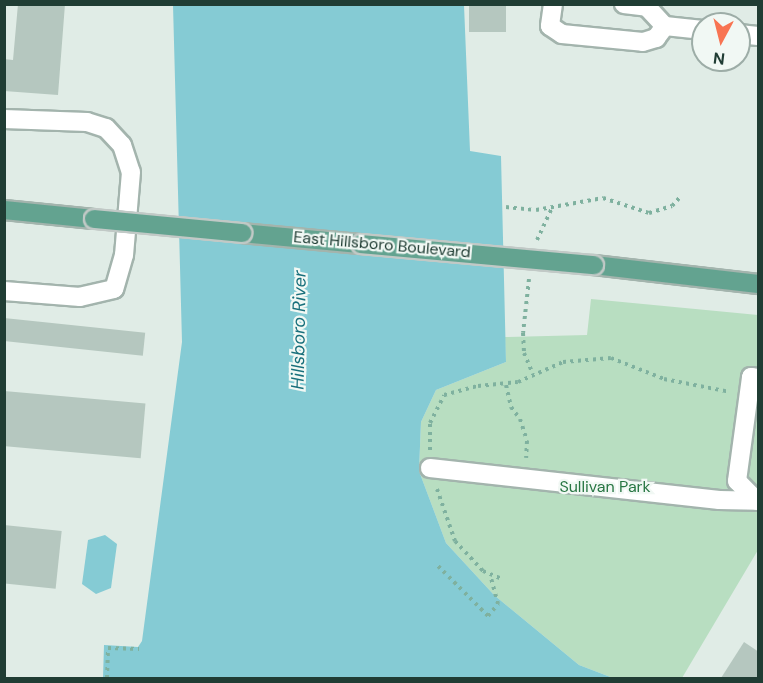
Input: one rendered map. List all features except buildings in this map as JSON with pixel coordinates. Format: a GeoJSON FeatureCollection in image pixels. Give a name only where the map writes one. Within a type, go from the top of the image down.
{"type":"FeatureCollection","features":[{"type":"Feature","properties":{"kind":"main road","name":"East Hillsboro Boulevard"},"geometry":{"type":"LineString","coordinates":[[4,210],[594,265],[759,284]]}},
{"type":"Feature","properties":{"kind":"street"},"geometry":{"type":"LineString","coordinates":[[553,4],[550,26],[562,34],[643,42],[656,38],[665,26]]}},
{"type":"Feature","properties":{"kind":"street"},"geometry":{"type":"LineString","coordinates":[[624,4],[647,7],[665,26],[691,29]]}},
{"type":"Feature","properties":{"kind":"street"},"geometry":{"type":"LineString","coordinates":[[4,119],[87,122],[106,128],[122,145],[131,172],[124,255],[114,289],[80,297],[4,291]]}},
{"type":"Feature","properties":{"kind":"street"},"geometry":{"type":"LineString","coordinates":[[758,501],[737,481],[751,377],[759,378]]}},
{"type":"Feature","properties":{"kind":"street"},"geometry":{"type":"LineString","coordinates":[[430,468],[758,501]]}},
{"type":"Feature","properties":{"kind":"path"},"geometry":{"type":"LineString","coordinates":[[506,207],[552,208],[603,198],[649,213],[672,206],[680,197]]}},
{"type":"Feature","properties":{"kind":"path"},"geometry":{"type":"LineString","coordinates":[[534,251],[552,208]]}},
{"type":"Feature","properties":{"kind":"path"},"geometry":{"type":"LineString","coordinates":[[530,274],[523,333],[524,353],[533,374]]}},
{"type":"Feature","properties":{"kind":"path"},"geometry":{"type":"LineString","coordinates":[[502,579],[490,574],[455,541],[430,468],[430,423],[444,395],[478,386],[506,386],[563,362],[611,358],[664,380],[748,395]]}},
{"type":"Feature","properties":{"kind":"path"},"geometry":{"type":"LineString","coordinates":[[506,386],[511,407],[520,419],[527,441],[525,478]]}},
{"type":"Feature","properties":{"kind":"path"},"geometry":{"type":"LineString","coordinates":[[438,566],[488,616],[498,604],[490,574]]}},
{"type":"Feature","properties":{"kind":"path"},"geometry":{"type":"LineString","coordinates":[[107,678],[108,648],[139,650]]}},
{"type":"Feature","properties":{"kind":"green space","name":"Sullivan Park"},"geometry":{"type":"Polygon","coordinates":[[[591,299],[758,315],[758,550],[682,678],[613,678],[579,665],[494,595],[446,543],[419,471],[421,422],[436,390],[506,362],[505,337],[587,335],[591,299]]]}},
{"type":"Feature","properties":{"kind":"water","name":"Hillsboro River"},"geometry":{"type":"Polygon","coordinates":[[[173,5],[464,5],[470,151],[501,156],[506,362],[436,390],[421,422],[419,471],[446,543],[494,595],[579,665],[613,678],[103,678],[104,645],[138,647],[142,641],[182,342],[173,5]]]}},
{"type":"Feature","properties":{"kind":"water"},"geometry":{"type":"Polygon","coordinates":[[[105,535],[117,544],[111,588],[96,594],[82,584],[88,540],[105,535]]]}}]}
